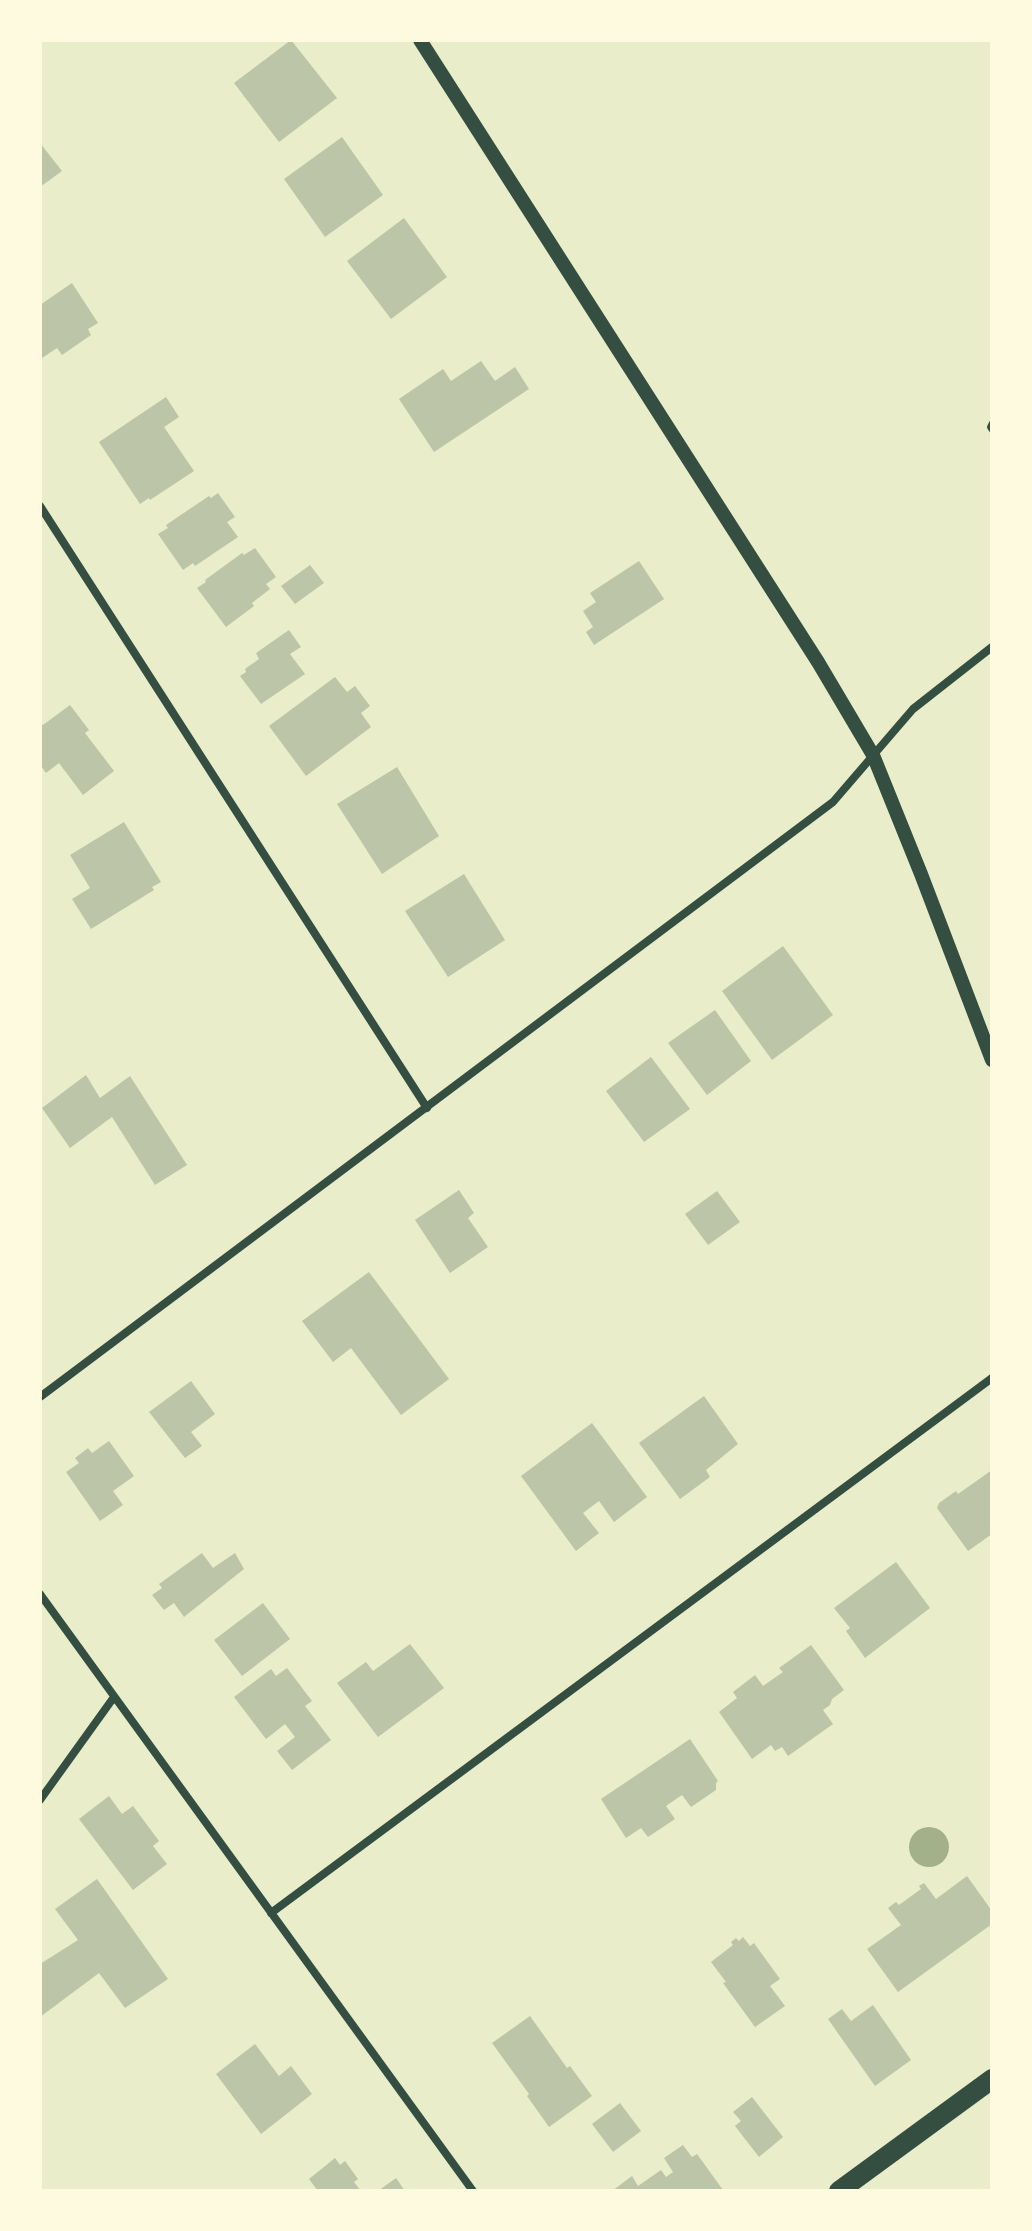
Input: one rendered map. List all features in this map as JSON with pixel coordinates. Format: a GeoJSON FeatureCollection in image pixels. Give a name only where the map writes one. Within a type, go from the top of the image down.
{"type":"FeatureCollection","features":[{"type":"Feature","properties":{"kind":"main road"},"geometry":{"type":"LineString","coordinates":[[839,2191],[992,2079]]}},
{"type":"Feature","properties":{"kind":"street"},"geometry":{"type":"LineString","coordinates":[[420,40],[818,662],[873,755],[992,1060]]}},
{"type":"Feature","properties":{"kind":"street"},"geometry":{"type":"LineString","coordinates":[[40,506],[427,1108]]}},
{"type":"Feature","properties":{"kind":"street"},"geometry":{"type":"LineString","coordinates":[[40,1397],[833,802],[913,709],[992,647]]}},
{"type":"Feature","properties":{"kind":"street"},"geometry":{"type":"LineString","coordinates":[[271,1913],[992,1378]]}},
{"type":"Feature","properties":{"kind":"street"},"geometry":{"type":"LineString","coordinates":[[40,1594],[473,2191]]}},
{"type":"Feature","properties":{"kind":"street"},"geometry":{"type":"LineString","coordinates":[[40,1800],[114,1697]]}},
{"type":"Feature","properties":{"kind":"lane"},"geometry":{"type":"LineString","coordinates":[[992,423],[992,430]]}},
{"type":"Feature","properties":{"kind":"shaded area"},"geometry":{"type":"Polygon","coordinates":[[[929,1827],[943,1833],[949,1847],[943,1861],[929,1867],[915,1861],[909,1847],[915,1833],[929,1827]]]}},
{"type":"Feature","properties":{"kind":"building"},"geometry":{"type":"Polygon","coordinates":[[[291,40],[337,98],[279,142],[234,83],[291,40]]]}},
{"type":"Feature","properties":{"kind":"building"},"geometry":{"type":"Polygon","coordinates":[[[342,137],[383,195],[325,237],[284,179],[342,137]]]}},
{"type":"Feature","properties":{"kind":"building"},"geometry":{"type":"Polygon","coordinates":[[[40,143],[62,171],[40,187],[40,143]]]}},
{"type":"Feature","properties":{"kind":"building"},"geometry":{"type":"Polygon","coordinates":[[[404,218],[447,277],[391,319],[347,261],[404,218]]]}},
{"type":"Feature","properties":{"kind":"building"},"geometry":{"type":"Polygon","coordinates":[[[72,283],[98,323],[88,329],[91,335],[62,355],[57,348],[42,358],[40,305],[72,283]]]}},
{"type":"Feature","properties":{"kind":"building"},"geometry":{"type":"Polygon","coordinates":[[[481,361],[495,381],[515,367],[529,389],[434,452],[399,399],[443,369],[451,381],[481,361]]]}},
{"type":"Feature","properties":{"kind":"building"},"geometry":{"type":"Polygon","coordinates":[[[166,397],[179,417],[164,427],[194,471],[140,504],[99,442],[166,397]]]}},
{"type":"Feature","properties":{"kind":"building"},"geometry":{"type":"Polygon","coordinates":[[[218,493],[235,517],[227,522],[238,537],[195,566],[193,563],[183,570],[158,534],[168,528],[166,525],[218,493]]]}},
{"type":"Feature","properties":{"kind":"building"},"geometry":{"type":"Polygon","coordinates":[[[255,548],[276,577],[266,584],[270,589],[252,603],[254,606],[226,627],[197,588],[242,553],[244,555],[255,548]]]}},
{"type":"Feature","properties":{"kind":"building"},"geometry":{"type":"Polygon","coordinates":[[[639,561],[664,599],[594,645],[586,632],[593,627],[583,611],[596,602],[590,593],[639,561]]]}},
{"type":"Feature","properties":{"kind":"building"},"geometry":{"type":"Polygon","coordinates":[[[310,565],[324,583],[295,604],[281,586],[310,565]]]}},
{"type":"Feature","properties":{"kind":"building"},"geometry":{"type":"Polygon","coordinates":[[[289,630],[301,647],[290,654],[305,674],[261,704],[240,676],[259,659],[256,653],[289,630]]]}},
{"type":"Feature","properties":{"kind":"building"},"geometry":{"type":"Polygon","coordinates":[[[335,677],[347,692],[355,686],[370,706],[361,713],[371,727],[306,776],[269,726],[335,677]]]}},
{"type":"Feature","properties":{"kind":"building"},"geometry":{"type":"Polygon","coordinates":[[[70,705],[89,730],[85,733],[114,771],[83,795],[59,763],[46,773],[40,767],[40,721],[43,725],[70,705]]]}},
{"type":"Feature","properties":{"kind":"building"},"geometry":{"type":"Polygon","coordinates":[[[397,767],[439,836],[382,874],[337,804],[397,767]]]}},
{"type":"Feature","properties":{"kind":"building"},"geometry":{"type":"Polygon","coordinates":[[[124,822],[161,882],[152,887],[154,890],[91,929],[72,899],[90,888],[70,855],[124,822]]]}},
{"type":"Feature","properties":{"kind":"building"},"geometry":{"type":"Polygon","coordinates":[[[464,874],[505,940],[448,977],[405,911],[464,874]]]}},
{"type":"Feature","properties":{"kind":"building"},"geometry":{"type":"Polygon","coordinates":[[[783,946],[833,1015],[772,1060],[722,991],[783,946]]]}},
{"type":"Feature","properties":{"kind":"building"},"geometry":{"type":"Polygon","coordinates":[[[715,1010],[751,1061],[707,1095],[668,1043],[715,1010]]]}},
{"type":"Feature","properties":{"kind":"building"},"geometry":{"type":"Polygon","coordinates":[[[651,1057],[690,1109],[644,1142],[606,1091],[651,1057]]]}},
{"type":"Feature","properties":{"kind":"building"},"geometry":{"type":"Polygon","coordinates":[[[86,1075],[100,1098],[130,1076],[187,1165],[155,1185],[112,1117],[70,1148],[42,1108],[86,1075]]]}},
{"type":"Feature","properties":{"kind":"building"},"geometry":{"type":"Polygon","coordinates":[[[459,1190],[474,1213],[468,1218],[488,1247],[450,1273],[415,1220],[459,1190]]]}},
{"type":"Feature","properties":{"kind":"building"},"geometry":{"type":"Polygon","coordinates":[[[717,1191],[740,1222],[708,1245],[685,1214],[717,1191]]]}},
{"type":"Feature","properties":{"kind":"building"},"geometry":{"type":"Polygon","coordinates":[[[369,1272],[449,1379],[401,1415],[351,1348],[333,1362],[302,1321],[369,1272]]]}},
{"type":"Feature","properties":{"kind":"building"},"geometry":{"type":"Polygon","coordinates":[[[191,1381],[215,1414],[191,1432],[202,1446],[185,1458],[149,1412],[191,1381]]]}},
{"type":"Feature","properties":{"kind":"building"},"geometry":{"type":"Polygon","coordinates":[[[704,1396],[738,1444],[706,1470],[710,1477],[680,1499],[639,1443],[704,1396]]]}},
{"type":"Feature","properties":{"kind":"building"},"geometry":{"type":"Polygon","coordinates":[[[592,1423],[647,1497],[614,1522],[599,1501],[583,1513],[599,1533],[576,1551],[521,1476],[592,1423]]]}},
{"type":"Feature","properties":{"kind":"building"},"geometry":{"type":"Polygon","coordinates":[[[109,1441],[134,1476],[113,1491],[123,1505],[100,1521],[66,1472],[79,1463],[75,1458],[88,1448],[92,1453],[109,1441]]]}},
{"type":"Feature","properties":{"kind":"building"},"geometry":{"type":"Polygon","coordinates":[[[992,1470],[992,1534],[968,1551],[937,1508],[956,1491],[958,1494],[992,1470]]]}},
{"type":"Feature","properties":{"kind":"building"},"geometry":{"type":"Polygon","coordinates":[[[202,1553],[213,1568],[235,1553],[244,1569],[184,1617],[174,1603],[164,1610],[152,1595],[162,1588],[159,1584],[202,1553]]]}},
{"type":"Feature","properties":{"kind":"building"},"geometry":{"type":"Polygon","coordinates":[[[896,1562],[930,1608],[865,1658],[846,1631],[850,1628],[834,1608],[896,1562]]]}},
{"type":"Feature","properties":{"kind":"building"},"geometry":{"type":"Polygon","coordinates":[[[263,1603],[290,1639],[242,1676],[214,1640],[263,1603]]]}},
{"type":"Feature","properties":{"kind":"building"},"geometry":{"type":"Polygon","coordinates":[[[410,1644],[444,1688],[378,1737],[337,1683],[366,1662],[373,1671],[410,1644]]]}},
{"type":"Feature","properties":{"kind":"building"},"geometry":{"type":"Polygon","coordinates":[[[811,1645],[844,1690],[823,1710],[833,1724],[788,1756],[782,1747],[775,1751],[771,1745],[752,1759],[719,1712],[737,1698],[733,1692],[755,1675],[763,1686],[783,1672],[779,1668],[811,1645]]]}},
{"type":"Feature","properties":{"kind":"building"},"geometry":{"type":"Polygon","coordinates":[[[287,1668],[312,1701],[305,1706],[331,1740],[292,1770],[277,1751],[295,1737],[285,1724],[266,1739],[234,1697],[271,1669],[276,1676],[287,1668]]]}},
{"type":"Feature","properties":{"kind":"building"},"geometry":{"type":"Polygon","coordinates":[[[690,1739],[718,1781],[716,1790],[691,1807],[682,1795],[666,1806],[675,1819],[648,1837],[641,1828],[626,1838],[601,1799],[690,1739]]]}},
{"type":"Feature","properties":{"kind":"building"},"geometry":{"type":"Polygon","coordinates":[[[109,1796],[122,1814],[133,1806],[159,1841],[153,1846],[167,1864],[133,1890],[79,1819],[109,1796]]]}},
{"type":"Feature","properties":{"kind":"building"},"geometry":{"type":"Polygon","coordinates":[[[967,1876],[992,1911],[992,1924],[898,1992],[867,1949],[901,1925],[888,1908],[896,1902],[899,1905],[921,1889],[919,1886],[924,1883],[936,1899],[967,1876]]]}},
{"type":"Feature","properties":{"kind":"building"},"geometry":{"type":"Polygon","coordinates":[[[97,1879],[168,1979],[125,2008],[99,1973],[40,2017],[40,1964],[78,1940],[55,1909],[97,1879]]]}},
{"type":"Feature","properties":{"kind":"building"},"geometry":{"type":"Polygon","coordinates":[[[743,1937],[750,1946],[754,1943],[780,1979],[770,1986],[785,2006],[755,2027],[711,1962],[733,1945],[731,1942],[736,1938],[739,1941],[743,1937]]]}},
{"type":"Feature","properties":{"kind":"building"},"geometry":{"type":"Polygon","coordinates":[[[873,2005],[911,2060],[875,2086],[828,2019],[842,2009],[851,2021],[873,2005]]]}},
{"type":"Feature","properties":{"kind":"building"},"geometry":{"type":"Polygon","coordinates":[[[530,2016],[567,2068],[570,2066],[592,2096],[549,2127],[492,2043],[530,2016]]]}},
{"type":"Feature","properties":{"kind":"building"},"geometry":{"type":"Polygon","coordinates":[[[255,2044],[279,2076],[291,2066],[312,2094],[261,2134],[216,2074],[255,2044]]]}},
{"type":"Feature","properties":{"kind":"building"},"geometry":{"type":"Polygon","coordinates":[[[752,2097],[783,2137],[759,2157],[735,2126],[741,2121],[733,2112],[752,2097]]]}},
{"type":"Feature","properties":{"kind":"building"},"geometry":{"type":"Polygon","coordinates":[[[620,2103],[641,2131],[613,2152],[592,2124],[620,2103]]]}},
{"type":"Feature","properties":{"kind":"building"},"geometry":{"type":"Polygon","coordinates":[[[683,2145],[692,2157],[697,2154],[723,2190],[612,2191],[632,2176],[638,2186],[661,2170],[666,2177],[673,2172],[664,2158],[683,2145]]]}},
{"type":"Feature","properties":{"kind":"building"},"geometry":{"type":"Polygon","coordinates":[[[335,2158],[340,2165],[345,2161],[358,2179],[354,2182],[361,2191],[318,2191],[309,2179],[335,2158]]]}},
{"type":"Feature","properties":{"kind":"building"},"geometry":{"type":"Polygon","coordinates":[[[396,2178],[405,2191],[378,2191],[396,2178]]]}}]}
